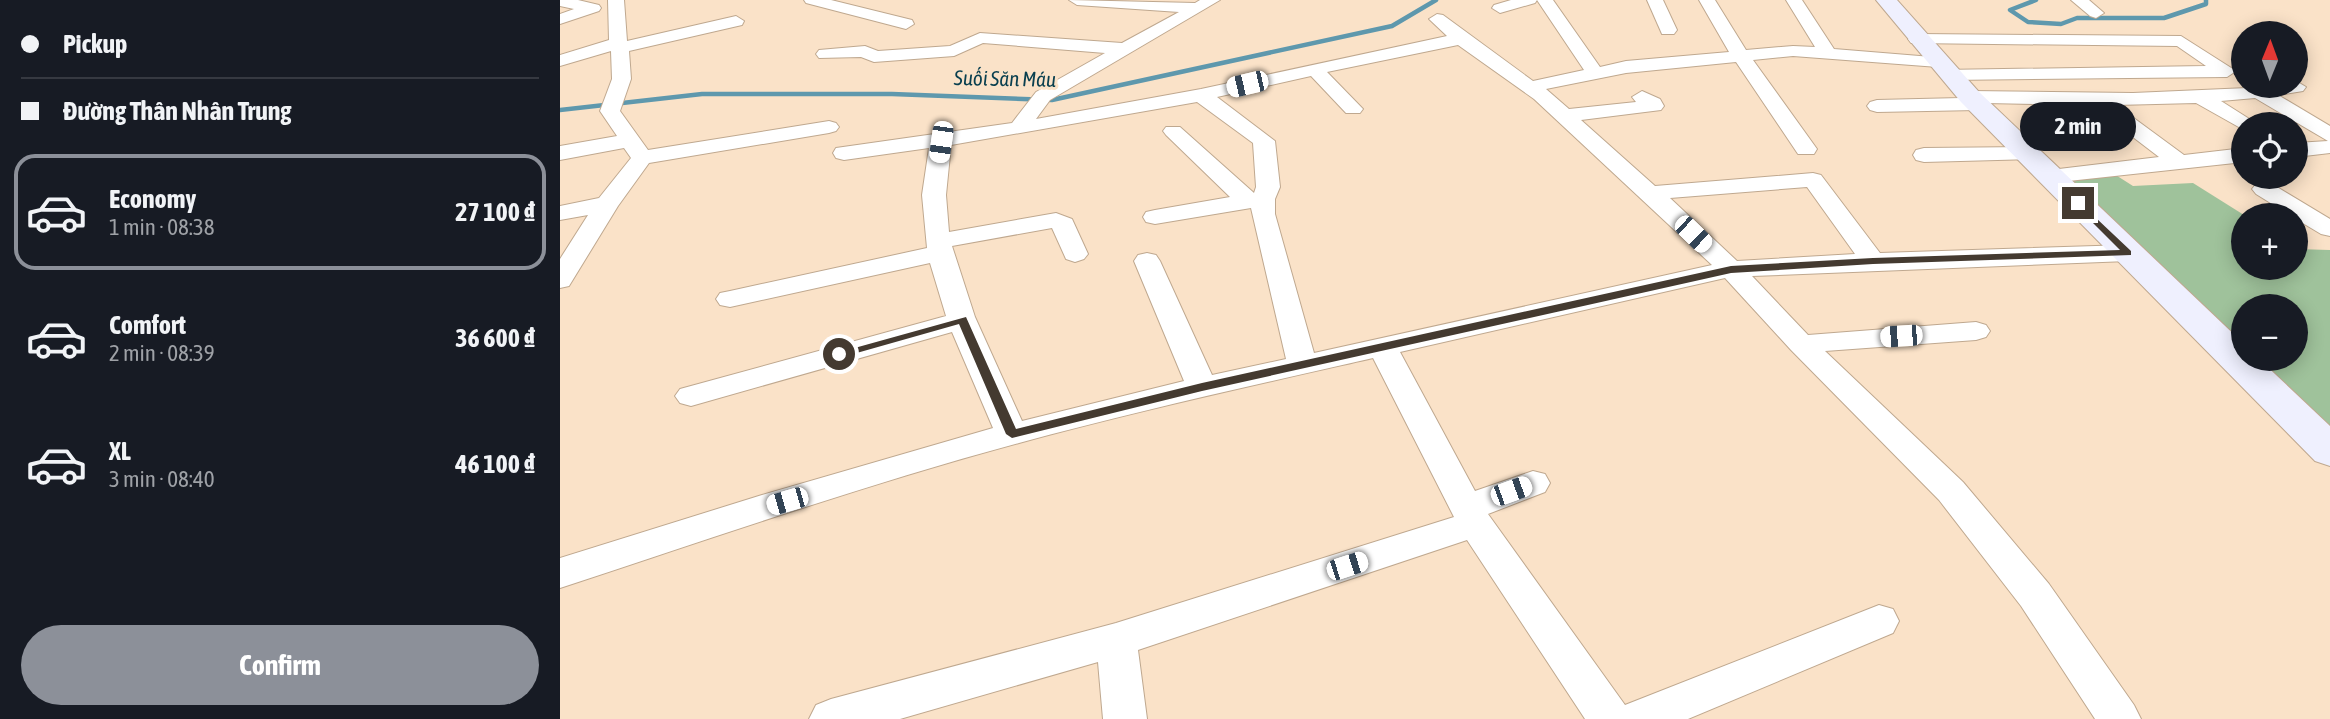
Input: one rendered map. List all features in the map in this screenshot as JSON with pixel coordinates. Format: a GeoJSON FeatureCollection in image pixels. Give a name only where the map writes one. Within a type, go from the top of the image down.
{"type":"FeatureCollection","features":[{"type":"Feature","properties":{"kind":"street"},"geometry":{"type":"LineString","coordinates":[[812,0],[906,24]]}},
{"type":"Feature","properties":{"kind":"street"},"geometry":{"type":"LineString","coordinates":[[1077,0],[1205,4]]}},
{"type":"Feature","properties":{"kind":"street"},"geometry":{"type":"LineString","coordinates":[[1500,8],[1529,0]]}},
{"type":"Feature","properties":{"kind":"street"},"geometry":{"type":"LineString","coordinates":[[1545,0],[1595,74]]}},
{"type":"Feature","properties":{"kind":"street"},"geometry":{"type":"LineString","coordinates":[[1655,0],[1668,30]]}},
{"type":"Feature","properties":{"kind":"street"},"geometry":{"type":"LineString","coordinates":[[1707,0],[1742,58],[1805,149]]}},
{"type":"Feature","properties":{"kind":"street"},"geometry":{"type":"LineString","coordinates":[[1794,0],[1828,54]]}},
{"type":"Feature","properties":{"kind":"street"},"geometry":{"type":"LineString","coordinates":[[1886,0],[1974,101],[2330,451]]}},
{"type":"Feature","properties":{"kind":"street"},"geometry":{"type":"LineString","coordinates":[[2079,0],[2096,13]]}},
{"type":"Feature","properties":{"kind":"street"},"geometry":{"type":"LineString","coordinates":[[560,1],[593,8]]}},
{"type":"Feature","properties":{"kind":"street"},"geometry":{"type":"LineString","coordinates":[[560,19],[615,3],[619,46],[624,63],[622,81],[613,106],[636,149]]}},
{"type":"Feature","properties":{"kind":"street"},"geometry":{"type":"LineString","coordinates":[[1019,128],[1040,100],[1205,4]]}},
{"type":"Feature","properties":{"kind":"street"},"geometry":{"type":"LineString","coordinates":[[1437,19],[1530,87],[1650,193],[1731,270],[1801,344],[1951,491],[2035,595],[2119,719]]}},
{"type":"Feature","properties":{"kind":"street"},"geometry":{"type":"LineString","coordinates":[[560,61],[736,21]]}},
{"type":"Feature","properties":{"kind":"street"},"geometry":{"type":"LineString","coordinates":[[825,54],[866,51],[874,57],[956,51],[980,38],[1125,49]]}},
{"type":"Feature","properties":{"kind":"street"},"geometry":{"type":"LineString","coordinates":[[844,153],[941,142],[1201,95],[1407,48],[1461,39]]}},
{"type":"Feature","properties":{"kind":"street"},"geometry":{"type":"LineString","coordinates":[[1935,59],[2181,41],[2231,74]]}},
{"type":"Feature","properties":{"kind":"street"},"geometry":{"type":"LineString","coordinates":[[1530,87],[1626,67],[1742,58],[1793,51],[2227,71]]}},
{"type":"Feature","properties":{"kind":"street"},"geometry":{"type":"LineString","coordinates":[[934,70],[946,52]]}},
{"type":"Feature","properties":{"kind":"street"},"geometry":{"type":"LineString","coordinates":[[1343,62],[1361,81]]}},
{"type":"Feature","properties":{"kind":"street"},"geometry":{"type":"LineString","coordinates":[[1315,69],[1330,88],[1353,109]]}},
{"type":"Feature","properties":{"kind":"street"},"geometry":{"type":"LineString","coordinates":[[1877,106],[2199,96],[2231,90]]}},
{"type":"Feature","properties":{"kind":"street"},"geometry":{"type":"LineString","coordinates":[[1155,217],[1255,200],[1268,187],[1264,141],[1201,95]]}},
{"type":"Feature","properties":{"kind":"street"},"geometry":{"type":"LineString","coordinates":[[2199,96],[2231,116]]}},
{"type":"Feature","properties":{"kind":"street"},"geometry":{"type":"LineString","coordinates":[[1565,116],[1654,106],[1642,97]]}},
{"type":"Feature","properties":{"kind":"street"},"geometry":{"type":"LineString","coordinates":[[2095,98],[2179,162]]}},
{"type":"Feature","properties":{"kind":"street"},"geometry":{"type":"LineString","coordinates":[[2269,98],[2330,135]]}},
{"type":"Feature","properties":{"kind":"street"},"geometry":{"type":"LineString","coordinates":[[560,153],[636,149],[829,127]]}},
{"type":"Feature","properties":{"kind":"street"},"geometry":{"type":"LineString","coordinates":[[1173,131],[1255,200],[1263,214],[1303,365]]}},
{"type":"Feature","properties":{"kind":"street"},"geometry":{"type":"LineString","coordinates":[[941,142],[934,197],[939,247],[962,320],[1012,434]]}},
{"type":"Feature","properties":{"kind":"street"},"geometry":{"type":"LineString","coordinates":[[2308,149],[2330,147]]}},
{"type":"Feature","properties":{"kind":"street"},"geometry":{"type":"LineString","coordinates":[[560,281],[607,204],[636,149]]}},
{"type":"Feature","properties":{"kind":"street"},"geometry":{"type":"LineString","coordinates":[[1923,155],[2039,165],[2179,162],[2231,156]]}},
{"type":"Feature","properties":{"kind":"street"},"geometry":{"type":"LineString","coordinates":[[1650,193],[1813,180],[1873,261]]}},
{"type":"Feature","properties":{"kind":"street"},"geometry":{"type":"LineString","coordinates":[[2264,189],[2286,203]]}},
{"type":"Feature","properties":{"kind":"street"},"geometry":{"type":"LineString","coordinates":[[560,213],[607,204]]}},
{"type":"Feature","properties":{"kind":"street"},"geometry":{"type":"LineString","coordinates":[[2308,209],[2330,209]]}},
{"type":"Feature","properties":{"kind":"street"},"geometry":{"type":"LineString","coordinates":[[2308,216],[2330,229]]}},
{"type":"Feature","properties":{"kind":"street"},"geometry":{"type":"LineString","coordinates":[[730,299],[1056,220],[1063,224],[1074,254]]}},
{"type":"Feature","properties":{"kind":"street"},"geometry":{"type":"LineString","coordinates":[[560,573],[1012,434],[1202,387],[1731,270],[1873,261],[2128,253]]}},
{"type":"Feature","properties":{"kind":"street"},"geometry":{"type":"LineString","coordinates":[[1147,261],[1202,387]]}},
{"type":"Feature","properties":{"kind":"street"},"geometry":{"type":"LineString","coordinates":[[691,396],[962,320]]}},
{"type":"Feature","properties":{"kind":"street"},"geometry":{"type":"LineString","coordinates":[[1801,344],[1976,331]]}},
{"type":"Feature","properties":{"kind":"street"},"geometry":{"type":"LineString","coordinates":[[1382,346],[1471,516],[1610,719]]}},
{"type":"Feature","properties":{"kind":"street"},"geometry":{"type":"LineString","coordinates":[[831,719],[1116,640],[1471,516],[1533,483]]}},
{"type":"Feature","properties":{"kind":"street"},"geometry":{"type":"LineString","coordinates":[[1640,719],[1880,621]]}},
{"type":"Feature","properties":{"kind":"street"},"geometry":{"type":"LineString","coordinates":[[1116,640],[1125,719]]}},
{"type":"Feature","properties":{"kind":"green space"},"geometry":{"type":"Polygon","coordinates":[[[2111,172],[2133,186],[2193,183],[2231,207],[2231,280],[2308,280],[2308,249],[2330,250],[2330,435],[2263,371],[2308,371],[2308,294],[2231,294],[2231,340],[2064,179],[2111,172]]]}},
{"type":"Feature","properties":{"kind":"waterway","name":"Suối Săn Máu"},"geometry":{"type":"LineString","coordinates":[[560,110],[702,94],[892,94],[1052,100],[1392,26],[1436,0]]}},
{"type":"Feature","properties":{"kind":"waterway","name":"Suối Săn Máu"},"geometry":{"type":"LineString","coordinates":[[2036,0],[2010,10],[2028,22],[2061,24],[2077,18],[2164,18],[2206,4],[2206,0]]}},
{"type":"Feature","properties":{"kind":"route"},"geometry":{"type":"LineString","coordinates":[[839,354],[962,320],[1012,434],[1202,387],[1731,270],[1873,261],[2128,253],[2078,203]]}}]}
